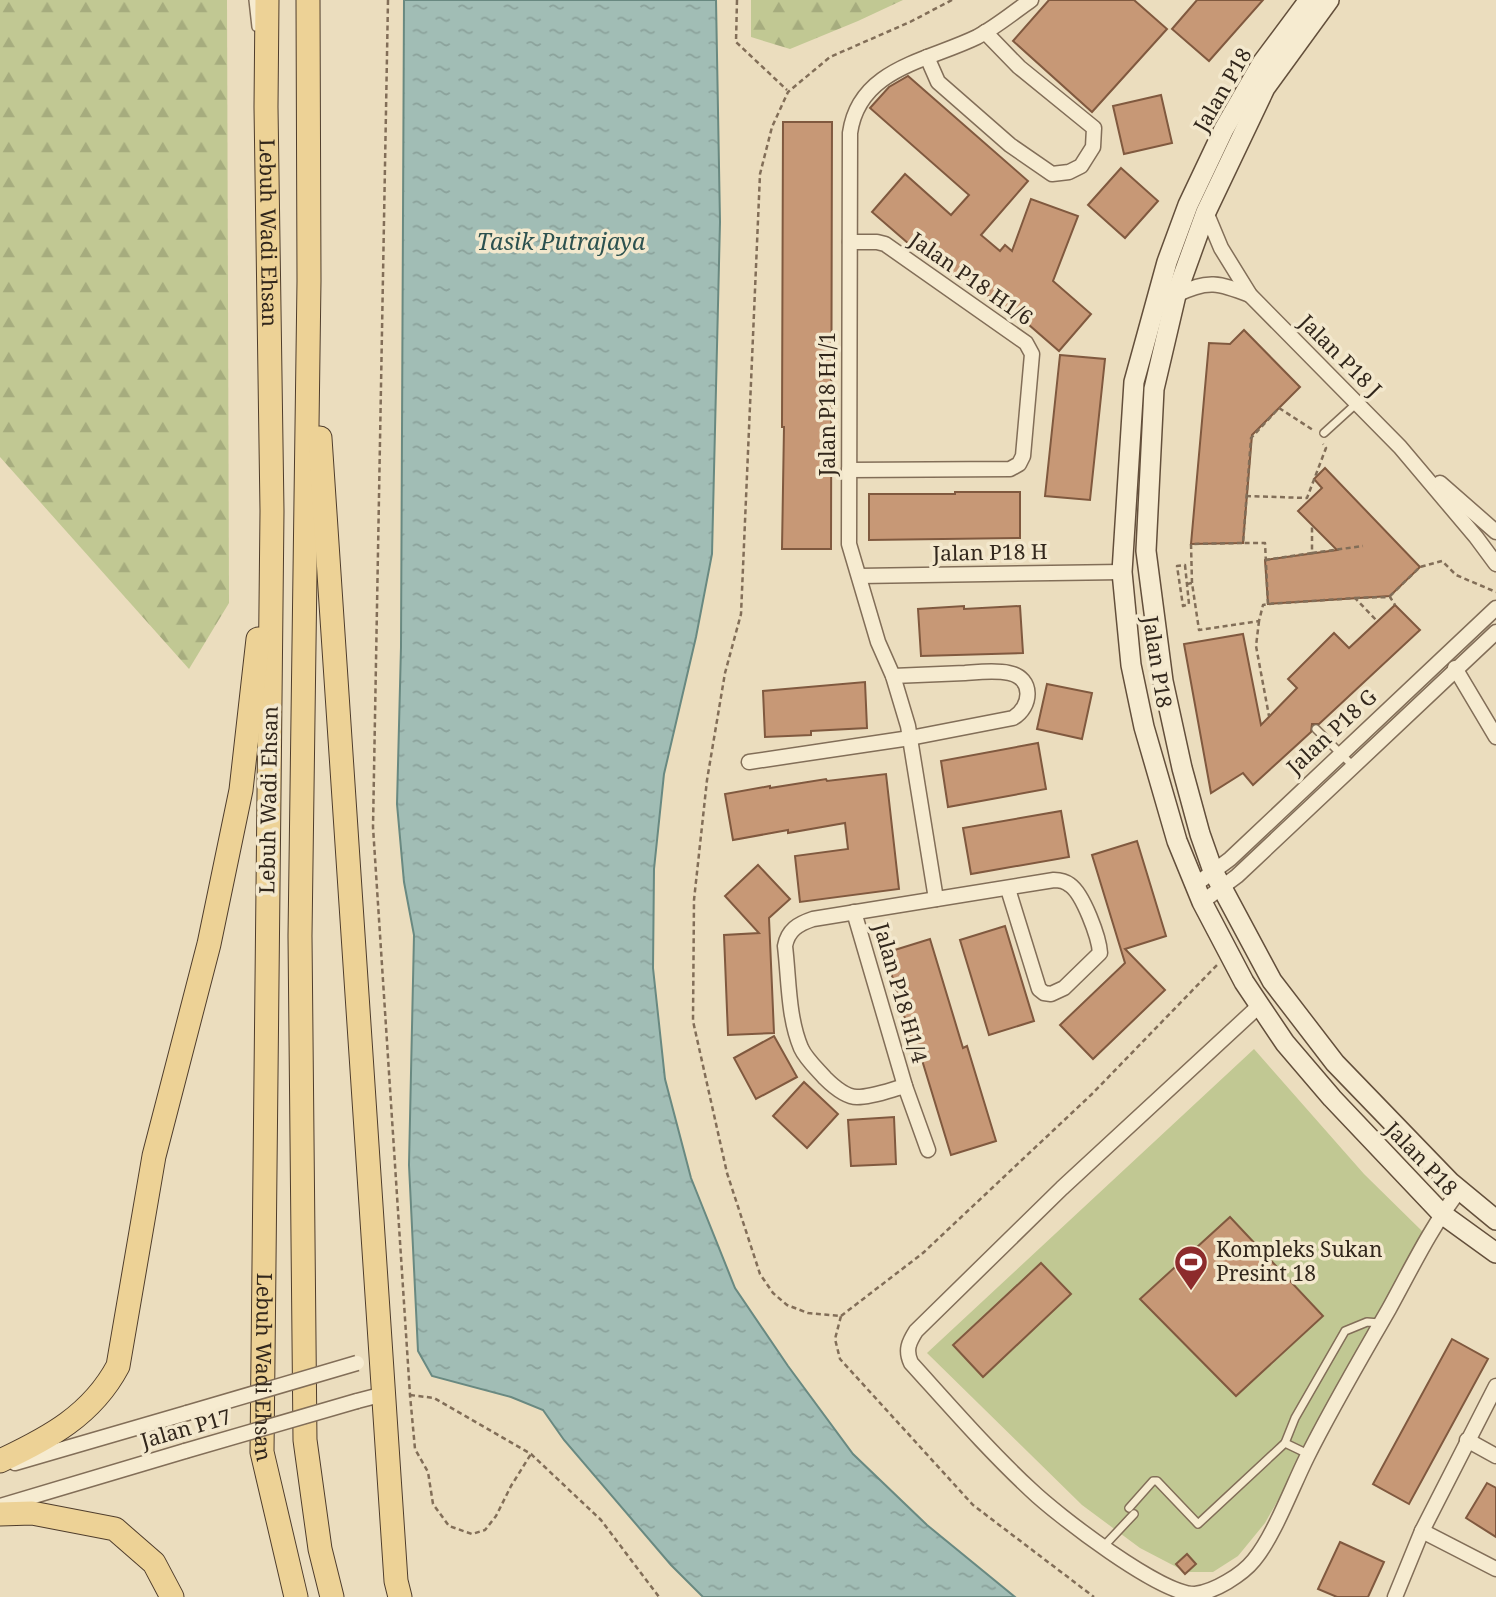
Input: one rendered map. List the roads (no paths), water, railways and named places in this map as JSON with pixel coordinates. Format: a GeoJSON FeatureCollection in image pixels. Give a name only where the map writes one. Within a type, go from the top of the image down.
{"type":"FeatureCollection","features":[{"type":"Feature","properties":{"kind":"main road","name":"Lebuh Wadi Ehsan"},"geometry":{"type":"LineString","coordinates":[[267,0],[272,511],[262,1452],[296,1597]]}},
{"type":"Feature","properties":{"kind":"main road","name":"Lebuh Wadi Ehsan"},"geometry":{"type":"LineString","coordinates":[[308,0],[309,281],[300,936],[305,1440],[320,1549],[332,1597]]}},
{"type":"Feature","properties":{"kind":"main road"},"geometry":{"type":"LineString","coordinates":[[309,281],[398,1589]]}},
{"type":"Feature","properties":{"kind":"main road"},"geometry":{"type":"LineString","coordinates":[[0,1461],[47,1439],[92,1404],[107,1387],[118,1366],[154,1156],[209,944],[241,790],[272,511]]}},
{"type":"Feature","properties":{"kind":"main road"},"geometry":{"type":"LineString","coordinates":[[0,1514],[32,1513],[115,1529],[154,1563],[172,1597]]}},
{"type":"Feature","properties":{"kind":"street","name":"Jalan P18 H1/1"},"geometry":{"type":"LineString","coordinates":[[936,899],[910,738],[893,676],[878,642],[849,544],[850,133],[858,104],[886,75],[985,32],[1031,0]]}},
{"type":"Feature","properties":{"kind":"street","name":"Jalan P18"},"geometry":{"type":"LineString","coordinates":[[1309,0],[1262,63],[1224,129],[1188,205],[1167,262],[1134,382],[1122,572],[1131,665],[1144,727],[1177,841],[1227,951],[1260,1006],[1285,1043],[1332,1098],[1442,1214],[1496,1253]]}},
{"type":"Feature","properties":{"kind":"street","name":"Jalan P18"},"geometry":{"type":"LineString","coordinates":[[1329,0],[1265,89],[1206,212],[1176,295],[1154,389],[1146,551],[1163,681],[1200,834],[1217,879],[1272,981],[1335,1063],[1460,1191],[1496,1220]]}},
{"type":"Feature","properties":{"kind":"street"},"geometry":{"type":"LineString","coordinates":[[927,57],[938,82],[1010,145],[1052,174],[1069,172],[1081,166],[1093,147],[1094,128],[1019,67],[985,32]]}},
{"type":"Feature","properties":{"kind":"street","name":"Jalan P18 J"},"geometry":{"type":"LineString","coordinates":[[1206,212],[1221,248],[1250,295],[1400,447],[1496,532]]}},
{"type":"Feature","properties":{"kind":"street","name":"Jalan P18 H1/6"},"geometry":{"type":"LineString","coordinates":[[849,470],[1010,469],[1019,464],[1023,456],[1032,354],[1026,344],[885,244],[850,242]]}},
{"type":"Feature","properties":{"kind":"street","name":"Jalan P18 J"},"geometry":{"type":"LineString","coordinates":[[1176,295],[1193,286],[1208,283],[1250,295]]}},
{"type":"Feature","properties":{"kind":"street","name":"Jalan P18 J"},"geometry":{"type":"LineString","coordinates":[[1400,447],[1496,564]]}},
{"type":"Feature","properties":{"kind":"street","name":"Jalan P18 H"},"geometry":{"type":"LineString","coordinates":[[859,576],[1122,572]]}},
{"type":"Feature","properties":{"kind":"street","name":"Jalan P18 G"},"geometry":{"type":"LineString","coordinates":[[1217,879],[1230,859],[1496,608]]}},
{"type":"Feature","properties":{"kind":"street","name":"Jalan P18 G"},"geometry":{"type":"LineString","coordinates":[[1199,894],[1353,766],[1496,632]]}},
{"type":"Feature","properties":{"kind":"street"},"geometry":{"type":"LineString","coordinates":[[1455,668],[1496,737]]}},
{"type":"Feature","properties":{"kind":"street"},"geometry":{"type":"LineString","coordinates":[[749,762],[910,738],[1013,718],[1020,714],[1028,702],[1027,687],[1017,676],[1001,672],[893,676]]}},
{"type":"Feature","properties":{"kind":"street","name":"Jalan P18 H1/4"},"geometry":{"type":"LineString","coordinates":[[905,1086],[857,1097],[843,1092],[823,1076],[802,1050],[793,1021],[785,946],[787,936],[804,922],[854,912],[1054,880],[1062,881],[1069,884],[1082,899],[1100,953],[1064,988],[1051,994],[1040,989],[1009,889]]}},
{"type":"Feature","properties":{"kind":"street","name":"Jalan P18 H1/4"},"geometry":{"type":"LineString","coordinates":[[854,912],[905,1086],[928,1150]]}},
{"type":"Feature","properties":{"kind":"street"},"geometry":{"type":"LineString","coordinates":[[1260,1006],[1054,1196],[916,1331],[908,1344],[911,1363],[1023,1482],[1103,1546],[1152,1580],[1195,1594],[1217,1587],[1253,1562],[1265,1544],[1309,1454],[1380,1323],[1442,1214],[1460,1191]]}},
{"type":"Feature","properties":{"kind":"street","name":"Jalan P17"},"geometry":{"type":"LineString","coordinates":[[0,1468],[382,1355]]}},
{"type":"Feature","properties":{"kind":"street"},"geometry":{"type":"LineString","coordinates":[[1395,1597],[1422,1531],[1496,1386]]}},
{"type":"Feature","properties":{"kind":"street","name":"Jalan P17"},"geometry":{"type":"LineString","coordinates":[[0,1506],[384,1394]]}},
{"type":"Feature","properties":{"kind":"street"},"geometry":{"type":"LineString","coordinates":[[1467,1440],[1496,1456]]}},
{"type":"Feature","properties":{"kind":"street"},"geometry":{"type":"LineString","coordinates":[[1422,1531],[1496,1569]]}},
{"type":"Feature","properties":{"kind":"lane"},"geometry":{"type":"LineString","coordinates":[[253,0],[266,107]]}},
{"type":"Feature","properties":{"kind":"lane"},"geometry":{"type":"LineString","coordinates":[[1324,433],[1357,403]]}},
{"type":"Feature","properties":{"kind":"lane"},"geometry":{"type":"LineString","coordinates":[[1316,729],[1353,766]]}},
{"type":"Feature","properties":{"kind":"lane"},"geometry":{"type":"LineString","coordinates":[[1103,1546],[1153,1481],[1157,1481],[1198,1524],[1285,1443],[1295,1418],[1345,1331],[1367,1322],[1380,1323]]}},
{"type":"Feature","properties":{"kind":"lane"},"geometry":{"type":"LineString","coordinates":[[1285,1443],[1309,1454]]}},
{"type":"Feature","properties":{"kind":"water","name":"Tasik Putrajaya"},"geometry":{"type":"Polygon","coordinates":[[[404,0],[716,0],[720,222],[712,554],[664,774],[654,869],[653,968],[665,1079],[691,1178],[735,1288],[853,1454],[927,1525],[1015,1597],[703,1597],[671,1565],[564,1440],[543,1410],[511,1397],[432,1376],[418,1351],[409,1165],[414,935],[404,882],[397,804],[401,647],[404,0]]]}},
{"type":"Feature","properties":{"kind":"place","name":"Kompleks Sukan Presint 18"},"geometry":{"type":"Point","coordinates":[1191,1292]}}]}
